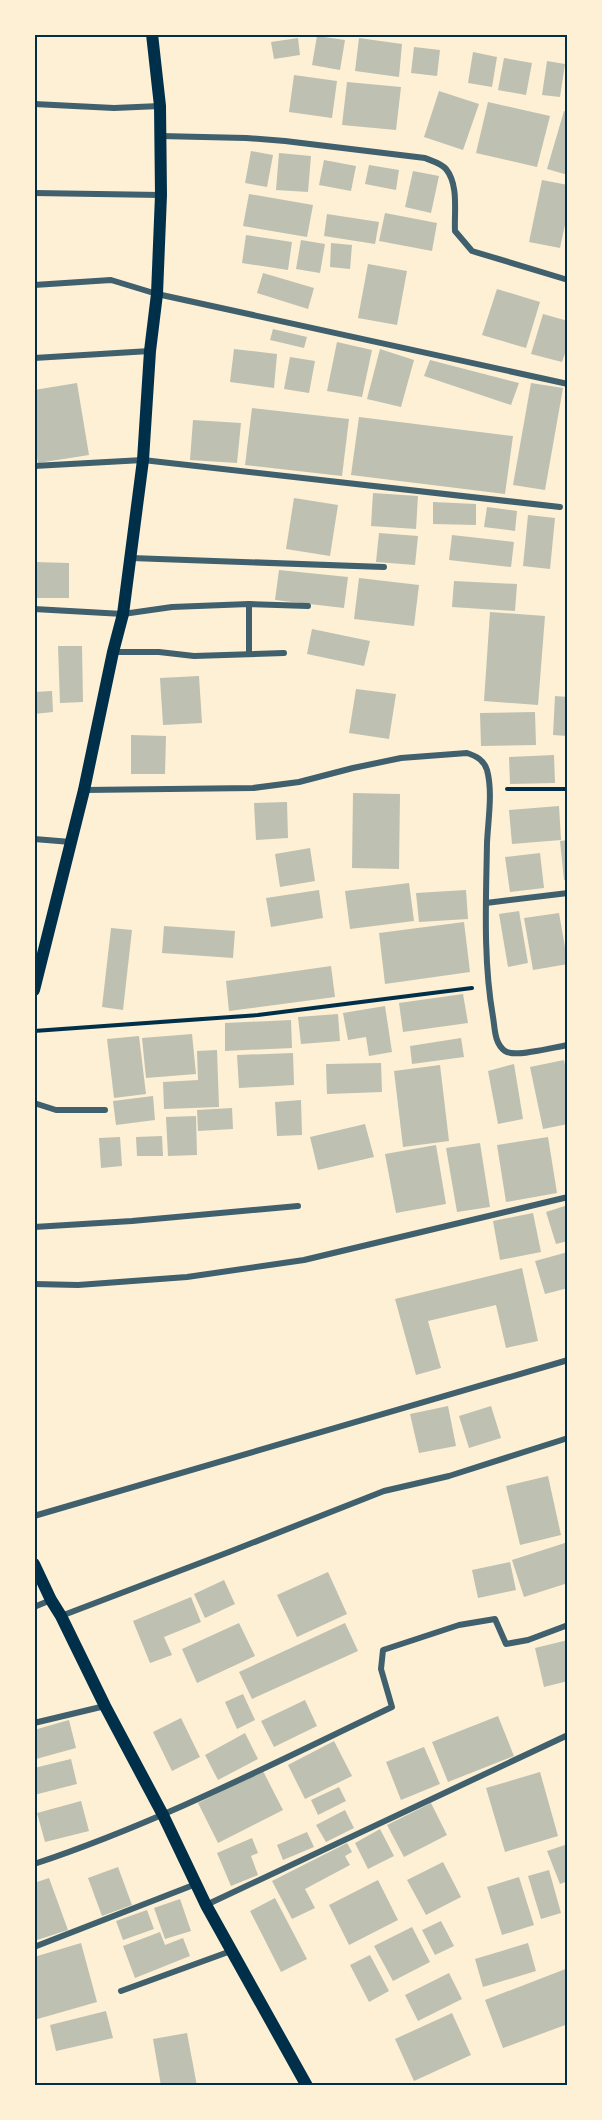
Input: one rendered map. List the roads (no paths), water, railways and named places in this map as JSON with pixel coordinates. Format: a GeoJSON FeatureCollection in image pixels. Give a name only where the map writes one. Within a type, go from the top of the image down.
{"type":"FeatureCollection","features":[{"type":"Feature","properties":{"kind":"main road"},"geometry":{"type":"LineString","coordinates":[[34,990],[84,790],[123,614],[143,460],[150,351],[157,294],[161,195],[160,106],[152,34]]}},
{"type":"Feature","properties":{"kind":"main road"},"geometry":{"type":"LineString","coordinates":[[34,1564],[163,1815],[206,1905],[307,2085]]}},
{"type":"Feature","properties":{"kind":"street"},"geometry":{"type":"LineString","coordinates":[[34,104],[114,108],[160,106]]}},
{"type":"Feature","properties":{"kind":"street"},"geometry":{"type":"LineString","coordinates":[[160,136],[285,141],[425,158],[446,169],[453,183],[455,231],[472,251],[567,280]]}},
{"type":"Feature","properties":{"kind":"street"},"geometry":{"type":"LineString","coordinates":[[34,193],[161,195]]}},
{"type":"Feature","properties":{"kind":"street"},"geometry":{"type":"LineString","coordinates":[[34,285],[111,280],[157,294],[567,384]]}},
{"type":"Feature","properties":{"kind":"street"},"geometry":{"type":"LineString","coordinates":[[34,358],[150,351]]}},
{"type":"Feature","properties":{"kind":"street"},"geometry":{"type":"LineString","coordinates":[[34,466],[143,460],[561,507]]}},
{"type":"Feature","properties":{"kind":"street"},"geometry":{"type":"LineString","coordinates":[[130,558],[384,567]]}},
{"type":"Feature","properties":{"kind":"street"},"geometry":{"type":"LineString","coordinates":[[249,604],[249,653]]}},
{"type":"Feature","properties":{"kind":"street"},"geometry":{"type":"LineString","coordinates":[[34,609],[123,614],[172,607],[249,604],[308,606]]}},
{"type":"Feature","properties":{"kind":"street"},"geometry":{"type":"LineString","coordinates":[[113,652],[159,651],[194,656],[284,653]]}},
{"type":"Feature","properties":{"kind":"street"},"geometry":{"type":"LineString","coordinates":[[84,790],[253,788],[299,782],[401,758],[467,753],[476,756],[487,769],[487,986],[497,1041],[504,1050],[513,1054],[567,1045]]}},
{"type":"Feature","properties":{"kind":"street"},"geometry":{"type":"LineString","coordinates":[[34,839],[71,842]]}},
{"type":"Feature","properties":{"kind":"street"},"geometry":{"type":"LineString","coordinates":[[486,903],[567,893]]}},
{"type":"Feature","properties":{"kind":"street"},"geometry":{"type":"LineString","coordinates":[[34,1103],[56,1110],[105,1110]]}},
{"type":"Feature","properties":{"kind":"street"},"geometry":{"type":"LineString","coordinates":[[34,1284],[78,1285],[187,1277],[304,1260],[567,1197]]}},
{"type":"Feature","properties":{"kind":"street"},"geometry":{"type":"LineString","coordinates":[[34,1227],[298,1206]]}},
{"type":"Feature","properties":{"kind":"street"},"geometry":{"type":"LineString","coordinates":[[34,1516],[567,1360]]}},
{"type":"Feature","properties":{"kind":"street"},"geometry":{"type":"LineString","coordinates":[[61,1616],[384,1491],[449,1476],[567,1438]]}},
{"type":"Feature","properties":{"kind":"street"},"geometry":{"type":"LineString","coordinates":[[34,1606],[51,1600]]}},
{"type":"Feature","properties":{"kind":"street"},"geometry":{"type":"LineString","coordinates":[[34,1864],[87,1847],[163,1815],[392,1707],[381,1669],[383,1650],[459,1625],[495,1619],[506,1644],[528,1640],[567,1625]]}},
{"type":"Feature","properties":{"kind":"street"},"geometry":{"type":"LineString","coordinates":[[34,1723],[105,1706]]}},
{"type":"Feature","properties":{"kind":"street"},"geometry":{"type":"LineString","coordinates":[[206,1905],[567,1735]]}},
{"type":"Feature","properties":{"kind":"street"},"geometry":{"type":"LineString","coordinates":[[34,1947],[196,1884]]}},
{"type":"Feature","properties":{"kind":"street"},"geometry":{"type":"LineString","coordinates":[[121,1991],[232,1950]]}}]}
